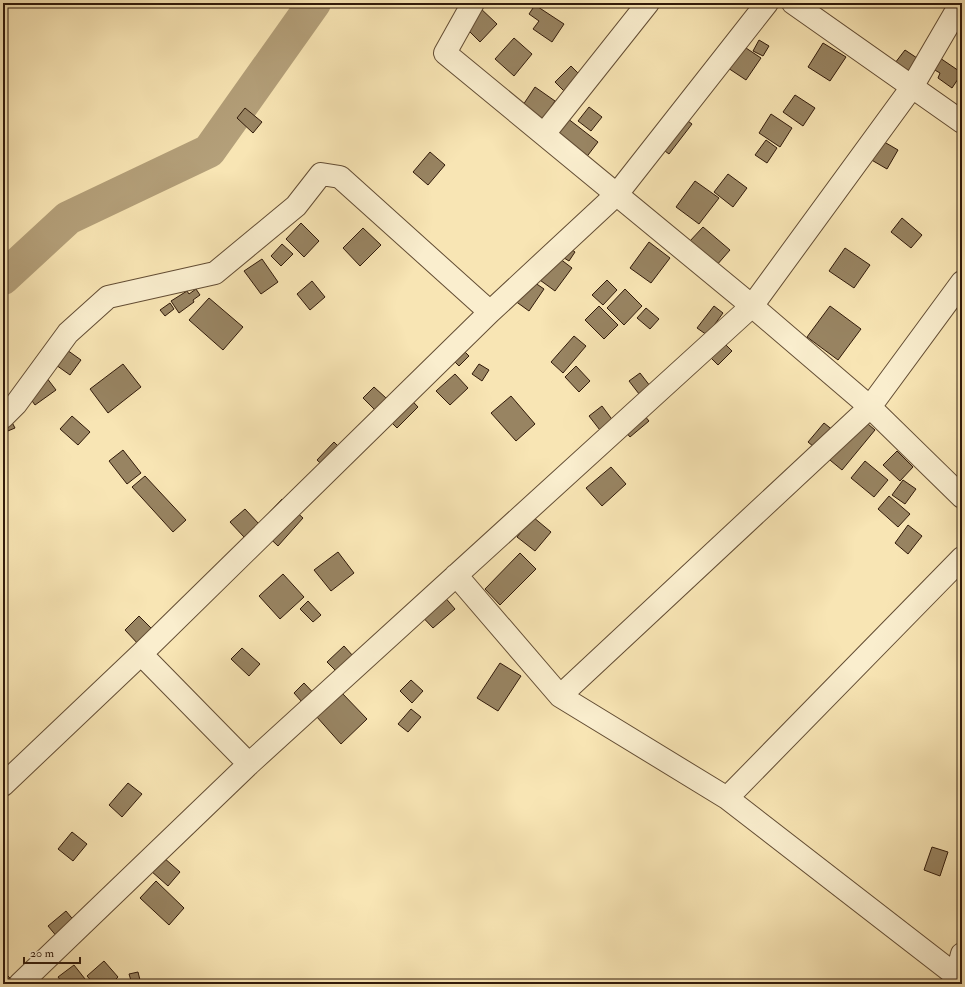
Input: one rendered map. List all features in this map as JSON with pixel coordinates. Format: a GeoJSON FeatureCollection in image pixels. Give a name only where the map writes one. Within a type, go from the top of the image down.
{"type":"FeatureCollection","features":[{"type":"Feature","properties":{"kind":"street"},"geometry":{"type":"LineString","coordinates":[[473,3],[445,53],[752,306],[870,407],[962,497]]}},
{"type":"Feature","properties":{"kind":"street"},"geometry":{"type":"LineString","coordinates":[[544,134],[648,3]]}},
{"type":"Feature","properties":{"kind":"street"},"geometry":{"type":"LineString","coordinates":[[3,785],[141,654],[490,312],[617,194],[767,3]]}},
{"type":"Feature","properties":{"kind":"street"},"geometry":{"type":"LineString","coordinates":[[793,3],[962,122]]}},
{"type":"Feature","properties":{"kind":"street"},"geometry":{"type":"LineString","coordinates":[[20,984],[248,764],[752,306],[912,87],[961,3]]}},
{"type":"Feature","properties":{"kind":"street"},"geometry":{"type":"LineString","coordinates":[[3,417],[16,404],[68,333],[108,297],[215,273],[296,206],[321,174],[340,177],[490,312]]}},
{"type":"Feature","properties":{"kind":"street"},"geometry":{"type":"LineString","coordinates":[[560,696],[870,407],[962,282]]}},
{"type":"Feature","properties":{"kind":"street"},"geometry":{"type":"LineString","coordinates":[[727,798],[962,558]]}},
{"type":"Feature","properties":{"kind":"street"},"geometry":{"type":"LineString","coordinates":[[456,575],[560,696],[727,798],[959,978]]}},
{"type":"Feature","properties":{"kind":"street"},"geometry":{"type":"LineString","coordinates":[[141,654],[248,764]]}},
{"type":"Feature","properties":{"kind":"street"},"geometry":{"type":"LineString","coordinates":[[959,978],[962,954]]}},
{"type":"Feature","properties":{"kind":"building"},"geometry":{"type":"Polygon","coordinates":[[[535,5],[564,24],[552,42],[533,29],[539,21],[529,14],[535,5]]]}},
{"type":"Feature","properties":{"kind":"building"},"geometry":{"type":"Polygon","coordinates":[[[478,6],[497,24],[480,42],[462,24],[478,6]]]}},
{"type":"Feature","properties":{"kind":"building"},"geometry":{"type":"Polygon","coordinates":[[[514,38],[532,54],[514,76],[495,59],[514,38]]]}},
{"type":"Feature","properties":{"kind":"building"},"geometry":{"type":"Polygon","coordinates":[[[734,40],[761,58],[746,80],[719,62],[734,40]]]}},
{"type":"Feature","properties":{"kind":"building"},"geometry":{"type":"Polygon","coordinates":[[[759,40],[769,46],[763,56],[753,51],[759,40]]]}},
{"type":"Feature","properties":{"kind":"building"},"geometry":{"type":"Polygon","coordinates":[[[823,43],[846,57],[830,81],[808,67],[823,43]]]}},
{"type":"Feature","properties":{"kind":"building"},"geometry":{"type":"Polygon","coordinates":[[[905,50],[920,60],[910,74],[895,63],[905,50]]]}},
{"type":"Feature","properties":{"kind":"building"},"geometry":{"type":"Polygon","coordinates":[[[940,58],[962,73],[952,88],[938,78],[940,73],[933,69],[940,58]]]}},
{"type":"Feature","properties":{"kind":"building"},"geometry":{"type":"Polygon","coordinates":[[[571,66],[582,77],[566,93],[555,82],[571,66]]]}},
{"type":"Feature","properties":{"kind":"building"},"geometry":{"type":"Polygon","coordinates":[[[535,87],[555,101],[543,119],[523,105],[535,87]]]}},
{"type":"Feature","properties":{"kind":"building"},"geometry":{"type":"Polygon","coordinates":[[[795,95],[815,108],[803,126],[783,112],[795,95]]]}},
{"type":"Feature","properties":{"kind":"building"},"geometry":{"type":"Polygon","coordinates":[[[589,107],[602,117],[591,131],[578,121],[589,107]]]}},
{"type":"Feature","properties":{"kind":"building"},"geometry":{"type":"Polygon","coordinates":[[[245,108],[262,122],[253,133],[237,118],[245,108]]]}},
{"type":"Feature","properties":{"kind":"building"},"geometry":{"type":"Polygon","coordinates":[[[673,110],[692,124],[669,154],[650,140],[673,110]]]}},
{"type":"Feature","properties":{"kind":"building"},"geometry":{"type":"Polygon","coordinates":[[[771,114],[792,128],[780,147],[759,133],[771,114]]]}},
{"type":"Feature","properties":{"kind":"building"},"geometry":{"type":"Polygon","coordinates":[[[567,118],[598,142],[585,159],[554,135],[567,118]]]}},
{"type":"Feature","properties":{"kind":"building"},"geometry":{"type":"Polygon","coordinates":[[[874,136],[898,150],[887,169],[863,155],[874,136]]]}},
{"type":"Feature","properties":{"kind":"building"},"geometry":{"type":"Polygon","coordinates":[[[766,140],[777,148],[767,163],[755,155],[766,140]]]}},
{"type":"Feature","properties":{"kind":"building"},"geometry":{"type":"Polygon","coordinates":[[[430,152],[445,165],[428,185],[413,172],[430,152]]]}},
{"type":"Feature","properties":{"kind":"building"},"geometry":{"type":"Polygon","coordinates":[[[728,174],[747,188],[733,207],[714,192],[728,174]]]}},
{"type":"Feature","properties":{"kind":"building"},"geometry":{"type":"Polygon","coordinates":[[[695,181],[719,198],[699,224],[676,207],[695,181]]]}},
{"type":"Feature","properties":{"kind":"building"},"geometry":{"type":"Polygon","coordinates":[[[902,218],[922,235],[911,248],[891,232],[902,218]]]}},
{"type":"Feature","properties":{"kind":"building"},"geometry":{"type":"Polygon","coordinates":[[[301,223],[319,241],[304,257],[286,239],[301,223]]]}},
{"type":"Feature","properties":{"kind":"building"},"geometry":{"type":"Polygon","coordinates":[[[703,227],[730,250],[716,266],[689,242],[703,227]]]}},
{"type":"Feature","properties":{"kind":"building"},"geometry":{"type":"Polygon","coordinates":[[[363,228],[381,245],[360,266],[343,248],[363,228]]]}},
{"type":"Feature","properties":{"kind":"building"},"geometry":{"type":"Polygon","coordinates":[[[649,242],[670,258],[651,283],[630,268],[649,242]]]}},
{"type":"Feature","properties":{"kind":"building"},"geometry":{"type":"Polygon","coordinates":[[[563,243],[575,252],[569,261],[556,253],[563,243]]]}},
{"type":"Feature","properties":{"kind":"building"},"geometry":{"type":"Polygon","coordinates":[[[282,244],[293,254],[281,266],[271,256],[282,244]]]}},
{"type":"Feature","properties":{"kind":"building"},"geometry":{"type":"Polygon","coordinates":[[[845,248],[870,265],[854,288],[829,271],[845,248]]]}},
{"type":"Feature","properties":{"kind":"building"},"geometry":{"type":"Polygon","coordinates":[[[551,252],[572,268],[555,291],[533,275],[551,252]]]}},
{"type":"Feature","properties":{"kind":"building"},"geometry":{"type":"Polygon","coordinates":[[[262,259],[278,282],[261,294],[244,271],[262,259]]]}},
{"type":"Feature","properties":{"kind":"building"},"geometry":{"type":"Polygon","coordinates":[[[525,276],[544,289],[529,311],[511,298],[525,276]]]}},
{"type":"Feature","properties":{"kind":"building"},"geometry":{"type":"Polygon","coordinates":[[[607,280],[617,290],[603,305],[592,295],[607,280]]]}},
{"type":"Feature","properties":{"kind":"building"},"geometry":{"type":"Polygon","coordinates":[[[312,281],[325,297],[310,310],[297,294],[312,281]]]}},
{"type":"Feature","properties":{"kind":"building"},"geometry":{"type":"Polygon","coordinates":[[[196,289],[200,295],[193,300],[194,302],[179,313],[171,301],[187,291],[189,294],[196,289]]]}},
{"type":"Feature","properties":{"kind":"building"},"geometry":{"type":"Polygon","coordinates":[[[625,289],[642,306],[624,325],[607,308],[625,289]]]}},
{"type":"Feature","properties":{"kind":"building"},"geometry":{"type":"Polygon","coordinates":[[[209,298],[243,327],[223,350],[189,320],[209,298]]]}},
{"type":"Feature","properties":{"kind":"building"},"geometry":{"type":"Polygon","coordinates":[[[170,303],[174,309],[165,316],[160,310],[170,303]]]}},
{"type":"Feature","properties":{"kind":"building"},"geometry":{"type":"Polygon","coordinates":[[[599,306],[618,325],[604,339],[585,320],[599,306]]]}},
{"type":"Feature","properties":{"kind":"building"},"geometry":{"type":"Polygon","coordinates":[[[714,306],[723,313],[707,335],[697,328],[714,306]]]}},
{"type":"Feature","properties":{"kind":"building"},"geometry":{"type":"Polygon","coordinates":[[[830,306],[861,329],[838,360],[807,337],[830,306]]]}},
{"type":"Feature","properties":{"kind":"building"},"geometry":{"type":"Polygon","coordinates":[[[646,308],[659,319],[650,329],[637,318],[646,308]]]}},
{"type":"Feature","properties":{"kind":"building"},"geometry":{"type":"Polygon","coordinates":[[[713,332],[732,351],[718,365],[699,346],[713,332]]]}},
{"type":"Feature","properties":{"kind":"building"},"geometry":{"type":"Polygon","coordinates":[[[574,336],[586,346],[563,373],[551,362],[574,336]]]}},
{"type":"Feature","properties":{"kind":"building"},"geometry":{"type":"Polygon","coordinates":[[[455,342],[469,356],[459,366],[445,352],[455,342]]]}},
{"type":"Feature","properties":{"kind":"building"},"geometry":{"type":"Polygon","coordinates":[[[67,350],[81,360],[70,375],[56,365],[67,350]]]}},
{"type":"Feature","properties":{"kind":"building"},"geometry":{"type":"Polygon","coordinates":[[[123,364],[141,387],[108,413],[90,389],[123,364]]]}},
{"type":"Feature","properties":{"kind":"building"},"geometry":{"type":"Polygon","coordinates":[[[479,364],[489,370],[482,381],[472,374],[479,364]]]}},
{"type":"Feature","properties":{"kind":"building"},"geometry":{"type":"Polygon","coordinates":[[[576,366],[590,381],[579,392],[565,377],[576,366]]]}},
{"type":"Feature","properties":{"kind":"building"},"geometry":{"type":"Polygon","coordinates":[[[40,369],[56,390],[35,405],[20,384],[40,369]]]}},
{"type":"Feature","properties":{"kind":"building"},"geometry":{"type":"Polygon","coordinates":[[[640,373],[657,395],[646,403],[629,381],[640,373]]]}},
{"type":"Feature","properties":{"kind":"building"},"geometry":{"type":"Polygon","coordinates":[[[455,374],[468,388],[450,405],[436,391],[455,374]]]}},
{"type":"Feature","properties":{"kind":"building"},"geometry":{"type":"Polygon","coordinates":[[[374,387],[386,398],[375,410],[363,398],[374,387]]]}},
{"type":"Feature","properties":{"kind":"building"},"geometry":{"type":"Polygon","coordinates":[[[400,388],[418,407],[397,428],[378,409],[400,388]]]}},
{"type":"Feature","properties":{"kind":"building"},"geometry":{"type":"Polygon","coordinates":[[[511,396],[535,424],[516,441],[491,413],[511,396]]]}},
{"type":"Feature","properties":{"kind":"building"},"geometry":{"type":"Polygon","coordinates":[[[633,402],[649,421],[630,437],[614,418],[633,402]]]}},
{"type":"Feature","properties":{"kind":"building"},"geometry":{"type":"Polygon","coordinates":[[[602,406],[623,434],[610,443],[589,416],[602,406]]]}},
{"type":"Feature","properties":{"kind":"building"},"geometry":{"type":"Polygon","coordinates":[[[3,407],[15,428],[3,433],[3,407]]]}},
{"type":"Feature","properties":{"kind":"building"},"geometry":{"type":"Polygon","coordinates":[[[72,416],[90,432],[78,445],[60,429],[72,416]]]}},
{"type":"Feature","properties":{"kind":"building"},"geometry":{"type":"Polygon","coordinates":[[[861,418],[875,430],[842,470],[808,442],[824,423],[844,439],[861,418]]]}},
{"type":"Feature","properties":{"kind":"building"},"geometry":{"type":"Polygon","coordinates":[[[334,442],[348,456],[332,474],[317,460],[334,442]]]}},
{"type":"Feature","properties":{"kind":"building"},"geometry":{"type":"Polygon","coordinates":[[[123,450],[141,473],[127,484],[109,461],[123,450]]]}},
{"type":"Feature","properties":{"kind":"building"},"geometry":{"type":"Polygon","coordinates":[[[897,451],[913,467],[900,481],[883,465],[897,451]]]}},
{"type":"Feature","properties":{"kind":"building"},"geometry":{"type":"Polygon","coordinates":[[[865,461],[888,480],[874,497],[851,478],[865,461]]]}},
{"type":"Feature","properties":{"kind":"building"},"geometry":{"type":"Polygon","coordinates":[[[611,467],[626,484],[602,506],[586,488],[611,467]]]}},
{"type":"Feature","properties":{"kind":"building"},"geometry":{"type":"Polygon","coordinates":[[[145,476],[186,520],[173,532],[132,487],[145,476]]]}},
{"type":"Feature","properties":{"kind":"building"},"geometry":{"type":"Polygon","coordinates":[[[903,480],[916,489],[905,504],[892,495],[903,480]]]}},
{"type":"Feature","properties":{"kind":"building"},"geometry":{"type":"Polygon","coordinates":[[[889,496],[910,514],[898,527],[878,509],[889,496]]]}},
{"type":"Feature","properties":{"kind":"building"},"geometry":{"type":"Polygon","coordinates":[[[282,499],[303,518],[278,546],[257,526],[282,499]]]}},
{"type":"Feature","properties":{"kind":"building"},"geometry":{"type":"Polygon","coordinates":[[[245,509],[259,524],[244,537],[230,522],[245,509]]]}},
{"type":"Feature","properties":{"kind":"building"},"geometry":{"type":"Polygon","coordinates":[[[533,517],[551,532],[535,551],[517,537],[533,517]]]}},
{"type":"Feature","properties":{"kind":"building"},"geometry":{"type":"Polygon","coordinates":[[[908,525],[922,536],[908,554],[895,543],[908,525]]]}},
{"type":"Feature","properties":{"kind":"building"},"geometry":{"type":"Polygon","coordinates":[[[338,552],[354,573],[331,591],[314,570],[338,552]]]}},
{"type":"Feature","properties":{"kind":"building"},"geometry":{"type":"Polygon","coordinates":[[[520,553],[536,569],[500,605],[485,589],[520,553]]]}},
{"type":"Feature","properties":{"kind":"building"},"geometry":{"type":"Polygon","coordinates":[[[283,574],[304,597],[280,619],[259,596],[283,574]]]}},
{"type":"Feature","properties":{"kind":"building"},"geometry":{"type":"Polygon","coordinates":[[[437,588],[455,609],[433,628],[414,608],[437,588]]]}},
{"type":"Feature","properties":{"kind":"building"},"geometry":{"type":"Polygon","coordinates":[[[308,601],[321,615],[313,622],[300,609],[308,601]]]}},
{"type":"Feature","properties":{"kind":"building"},"geometry":{"type":"Polygon","coordinates":[[[139,616],[155,632],[140,646],[125,630],[139,616]]]}},
{"type":"Feature","properties":{"kind":"building"},"geometry":{"type":"Polygon","coordinates":[[[344,646],[363,667],[347,682],[327,662],[344,646]]]}},
{"type":"Feature","properties":{"kind":"building"},"geometry":{"type":"Polygon","coordinates":[[[242,648],[260,664],[249,676],[231,659],[242,648]]]}},
{"type":"Feature","properties":{"kind":"building"},"geometry":{"type":"Polygon","coordinates":[[[500,663],[521,676],[498,711],[477,698],[500,663]]]}},
{"type":"Feature","properties":{"kind":"building"},"geometry":{"type":"Polygon","coordinates":[[[411,680],[423,691],[412,703],[400,691],[411,680]]]}},
{"type":"Feature","properties":{"kind":"building"},"geometry":{"type":"Polygon","coordinates":[[[304,683],[321,701],[310,711],[294,693],[304,683]]]}},
{"type":"Feature","properties":{"kind":"building"},"geometry":{"type":"Polygon","coordinates":[[[341,692],[367,719],[341,744],[316,716],[341,692]]]}},
{"type":"Feature","properties":{"kind":"building"},"geometry":{"type":"Polygon","coordinates":[[[411,709],[421,717],[408,732],[398,724],[411,709]]]}},
{"type":"Feature","properties":{"kind":"building"},"geometry":{"type":"Polygon","coordinates":[[[128,783],[142,794],[122,817],[109,805],[128,783]]]}},
{"type":"Feature","properties":{"kind":"building"},"geometry":{"type":"Polygon","coordinates":[[[72,832],[87,844],[73,861],[58,849],[72,832]]]}},
{"type":"Feature","properties":{"kind":"building"},"geometry":{"type":"Polygon","coordinates":[[[932,847],[948,852],[940,876],[924,870],[932,847]]]}},
{"type":"Feature","properties":{"kind":"building"},"geometry":{"type":"Polygon","coordinates":[[[163,857],[180,872],[168,886],[151,871],[163,857]]]}},
{"type":"Feature","properties":{"kind":"building"},"geometry":{"type":"Polygon","coordinates":[[[156,881],[184,908],[169,925],[140,898],[156,881]]]}},
{"type":"Feature","properties":{"kind":"building"},"geometry":{"type":"Polygon","coordinates":[[[66,911],[76,923],[58,938],[48,926],[66,911]]]}},
{"type":"Feature","properties":{"kind":"building"},"geometry":{"type":"Polygon","coordinates":[[[104,961],[118,977],[111,984],[94,984],[87,976],[104,961]]]}},
{"type":"Feature","properties":{"kind":"building"},"geometry":{"type":"Polygon","coordinates":[[[74,965],[89,984],[63,984],[58,977],[74,965]]]}},
{"type":"Feature","properties":{"kind":"building"},"geometry":{"type":"Polygon","coordinates":[[[3,971],[13,981],[9,984],[3,984],[3,971]]]}},
{"type":"Feature","properties":{"kind":"building"},"geometry":{"type":"Polygon","coordinates":[[[138,972],[141,984],[132,984],[129,974],[138,972]]]}},
{"type":"Feature","properties":{"kind":"waterway"},"geometry":{"type":"LineString","coordinates":[[3,278],[68,218],[209,151],[314,3]]}}]}
